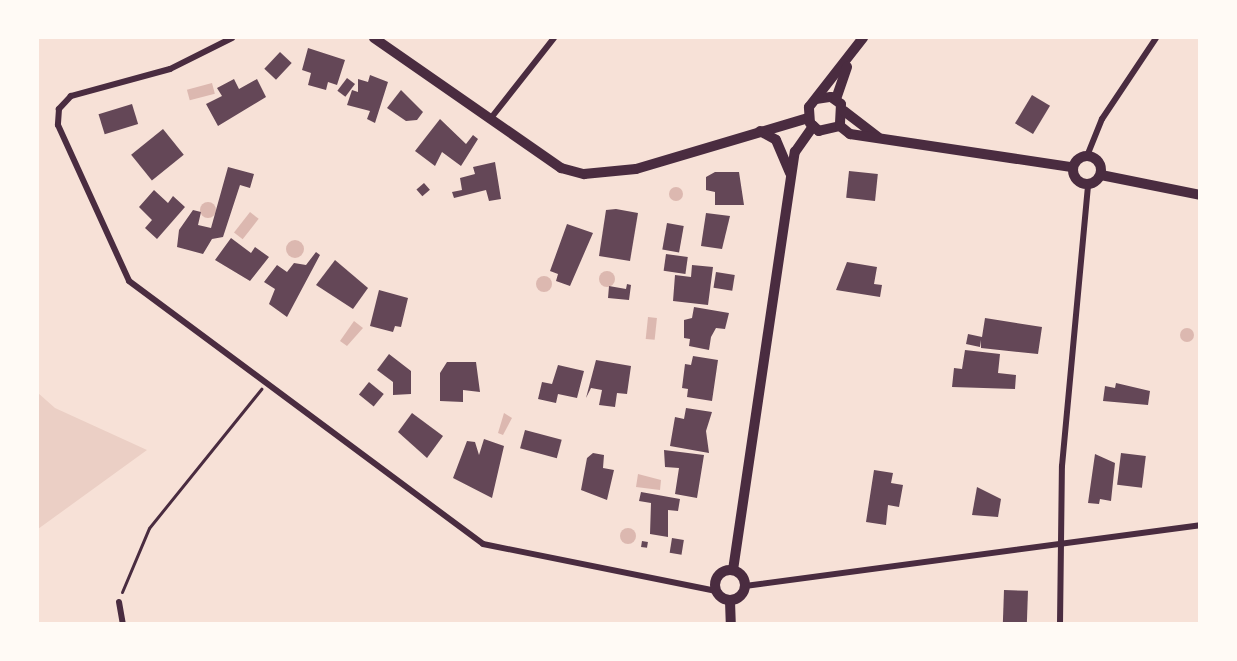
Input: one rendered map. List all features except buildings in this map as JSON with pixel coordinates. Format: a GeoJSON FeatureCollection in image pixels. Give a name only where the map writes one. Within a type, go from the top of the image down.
{"type":"FeatureCollection","features":[{"type":"Feature","properties":{"kind":"street"},"geometry":{"type":"LineString","coordinates":[[232,38],[170,69],[71,96],[59,109],[58,125],[129,281],[483,544],[716,591],[730,601]]}},
{"type":"Feature","properties":{"kind":"street"},"geometry":{"type":"LineString","coordinates":[[374,38],[491,117],[561,168],[584,174],[636,169],[760,131],[811,122],[826,132],[840,126]]}},
{"type":"Feature","properties":{"kind":"street"},"geometry":{"type":"LineString","coordinates":[[491,117],[554,38]]}},
{"type":"Feature","properties":{"kind":"street"},"geometry":{"type":"LineString","coordinates":[[836,99],[849,62],[863,38]]}},
{"type":"Feature","properties":{"kind":"street"},"geometry":{"type":"LineString","coordinates":[[840,126],[849,134],[1072,167],[1087,156],[1102,119],[1156,38]]}},
{"type":"Feature","properties":{"kind":"street"},"geometry":{"type":"LineString","coordinates":[[746,586],[733,570],[791,175],[799,142],[811,122],[816,99],[849,62]]}},
{"type":"Feature","properties":{"kind":"street"},"geometry":{"type":"LineString","coordinates":[[816,99],[836,99]]}},
{"type":"Feature","properties":{"kind":"street"},"geometry":{"type":"LineString","coordinates":[[836,99],[844,111],[879,137]]}},
{"type":"Feature","properties":{"kind":"street"},"geometry":{"type":"LineString","coordinates":[[840,126],[844,111]]}},
{"type":"Feature","properties":{"kind":"street"},"geometry":{"type":"LineString","coordinates":[[760,131],[776,140],[791,175]]}},
{"type":"Feature","properties":{"kind":"street"},"geometry":{"type":"LineString","coordinates":[[1087,156],[1100,165],[1101,175]]}},
{"type":"Feature","properties":{"kind":"street"},"geometry":{"type":"LineString","coordinates":[[1072,167],[1077,180],[1088,185]]}},
{"type":"Feature","properties":{"kind":"street"},"geometry":{"type":"LineString","coordinates":[[1060,624],[1058,542],[1088,185],[1101,175],[1200,195]]}},
{"type":"Feature","properties":{"kind":"street"},"geometry":{"type":"LineString","coordinates":[[731,624],[730,601],[746,586],[1058,542],[1200,525]]}},
{"type":"Feature","properties":{"kind":"street"},"geometry":{"type":"LineString","coordinates":[[716,591],[717,577],[733,570]]}},
{"type":"Feature","properties":{"kind":"street"},"geometry":{"type":"LineString","coordinates":[[119,602],[123,624]]}},
{"type":"Feature","properties":{"kind":"path"},"geometry":{"type":"LineString","coordinates":[[126,580],[149,528],[259,392]]}},
{"type":"Feature","properties":{"kind":"shaded area"},"geometry":{"type":"Polygon","coordinates":[[[212,83],[215,94],[190,100],[187,90],[212,83]]]}},
{"type":"Feature","properties":{"kind":"shaded area"},"geometry":{"type":"Polygon","coordinates":[[[673,187],[679,187],[683,194],[679,201],[673,201],[669,197],[669,191],[673,187]]]}},
{"type":"Feature","properties":{"kind":"shaded area"},"geometry":{"type":"Polygon","coordinates":[[[208,202],[214,204],[216,210],[214,216],[208,218],[202,216],[200,210],[202,204],[208,202]]]}},
{"type":"Feature","properties":{"kind":"shaded area"},"geometry":{"type":"Polygon","coordinates":[[[250,212],[259,219],[243,239],[234,232],[250,212]]]}},
{"type":"Feature","properties":{"kind":"shaded area"},"geometry":{"type":"Polygon","coordinates":[[[295,240],[303,245],[304,249],[299,257],[295,258],[287,253],[286,249],[291,241],[295,240]]]}},
{"type":"Feature","properties":{"kind":"shaded area"},"geometry":{"type":"Polygon","coordinates":[[[607,271],[615,279],[607,287],[599,279],[607,271]]]}},
{"type":"Feature","properties":{"kind":"shaded area"},"geometry":{"type":"Polygon","coordinates":[[[544,276],[550,278],[552,284],[550,290],[544,292],[538,290],[536,284],[538,278],[544,276]]]}},
{"type":"Feature","properties":{"kind":"shaded area"},"geometry":{"type":"Polygon","coordinates":[[[648,317],[657,318],[655,340],[646,339],[648,317]]]}},
{"type":"Feature","properties":{"kind":"shaded area"},"geometry":{"type":"Polygon","coordinates":[[[354,321],[363,328],[347,346],[340,341],[354,321]]]}},
{"type":"Feature","properties":{"kind":"shaded area"},"geometry":{"type":"Polygon","coordinates":[[[1187,328],[1192,330],[1194,335],[1192,340],[1187,342],[1182,340],[1180,335],[1182,330],[1187,328]]]}},
{"type":"Feature","properties":{"kind":"shaded area"},"geometry":{"type":"Polygon","coordinates":[[[38,393],[55,408],[147,450],[38,529],[38,393]]]}},
{"type":"Feature","properties":{"kind":"shaded area"},"geometry":{"type":"Polygon","coordinates":[[[504,413],[512,418],[503,435],[498,433],[504,413]]]}},
{"type":"Feature","properties":{"kind":"shaded area"},"geometry":{"type":"Polygon","coordinates":[[[638,474],[661,480],[660,490],[636,487],[638,474]]]}},
{"type":"Feature","properties":{"kind":"shaded area"},"geometry":{"type":"Polygon","coordinates":[[[628,528],[636,536],[628,544],[620,536],[628,528]]]}}]}
